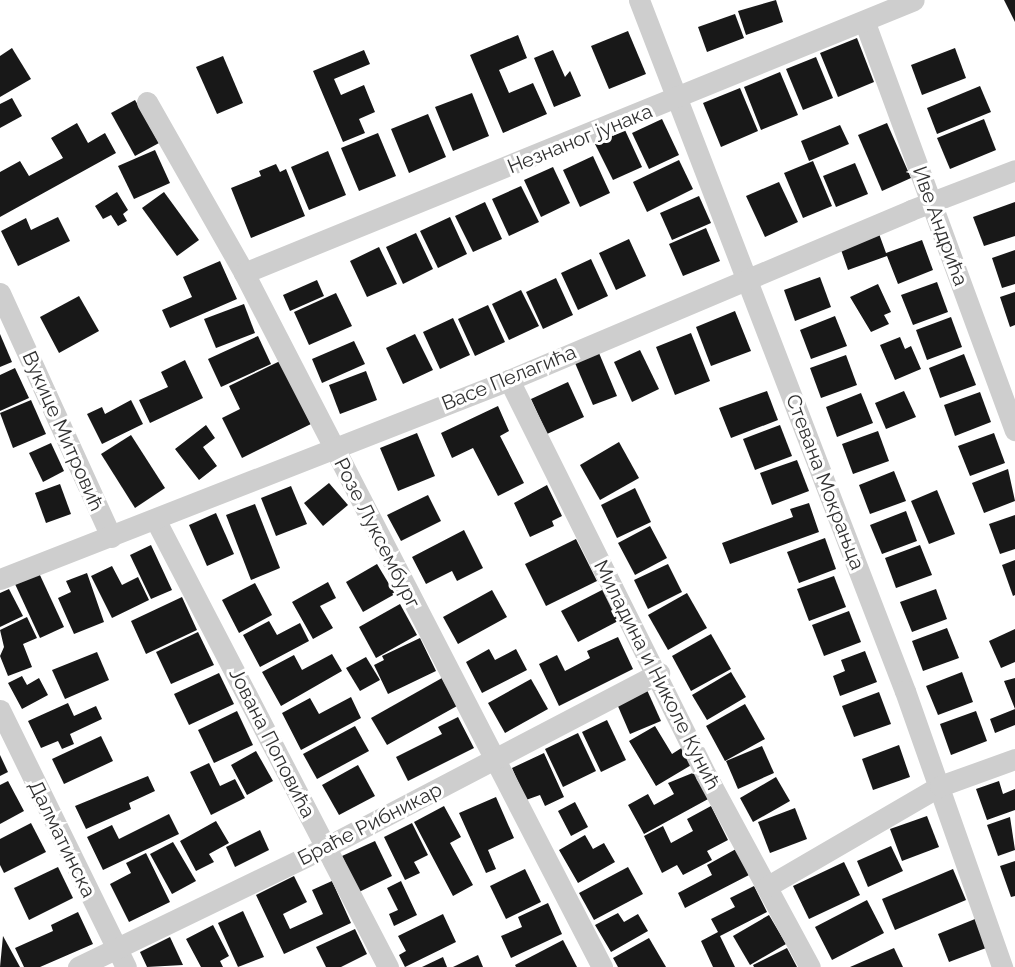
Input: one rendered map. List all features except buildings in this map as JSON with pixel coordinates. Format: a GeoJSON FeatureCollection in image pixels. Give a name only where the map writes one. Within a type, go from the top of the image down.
{"type":"FeatureCollection","features":[{"type":"Feature","properties":{"kind":"street","name":"Стевана Мокрањца"},"geometry":{"type":"LineString","coordinates":[[639,0],[748,278],[940,786],[1002,967]]}},
{"type":"Feature","properties":{"kind":"street","name":"Незнаног јунака"},"geometry":{"type":"LineString","coordinates":[[244,273],[865,23],[914,0]]}},
{"type":"Feature","properties":{"kind":"street","name":"Иве Андрића"},"geometry":{"type":"LineString","coordinates":[[865,23],[1015,430]]}},
{"type":"Feature","properties":{"kind":"street","name":"Розе Луксембург"},"geometry":{"type":"LineString","coordinates":[[147,102],[244,273],[493,761],[602,967]]}},
{"type":"Feature","properties":{"kind":"street","name":"Васе Пелагића"},"geometry":{"type":"LineString","coordinates":[[0,579],[509,380],[932,201],[1015,170]]}},
{"type":"Feature","properties":{"kind":"street","name":"Вукице Митровић"},"geometry":{"type":"LineString","coordinates":[[0,293],[111,537]]}},
{"type":"Feature","properties":{"kind":"street","name":"Миладина и Николе Кунић"},"geometry":{"type":"LineString","coordinates":[[509,380],[659,673],[706,775],[810,967]]}},
{"type":"Feature","properties":{"kind":"street","name":"Јована Поповића"},"geometry":{"type":"LineString","coordinates":[[155,519],[388,967]]}},
{"type":"Feature","properties":{"kind":"street","name":"Браће Рибникар"},"geometry":{"type":"LineString","coordinates":[[78,967],[121,958],[659,673]]}},
{"type":"Feature","properties":{"kind":"street","name":"Далматинска"},"geometry":{"type":"LineString","coordinates":[[0,710],[121,958]]}},
{"type":"Feature","properties":{"kind":"street"},"geometry":{"type":"LineString","coordinates":[[768,886],[940,786],[1015,759]]}}]}
